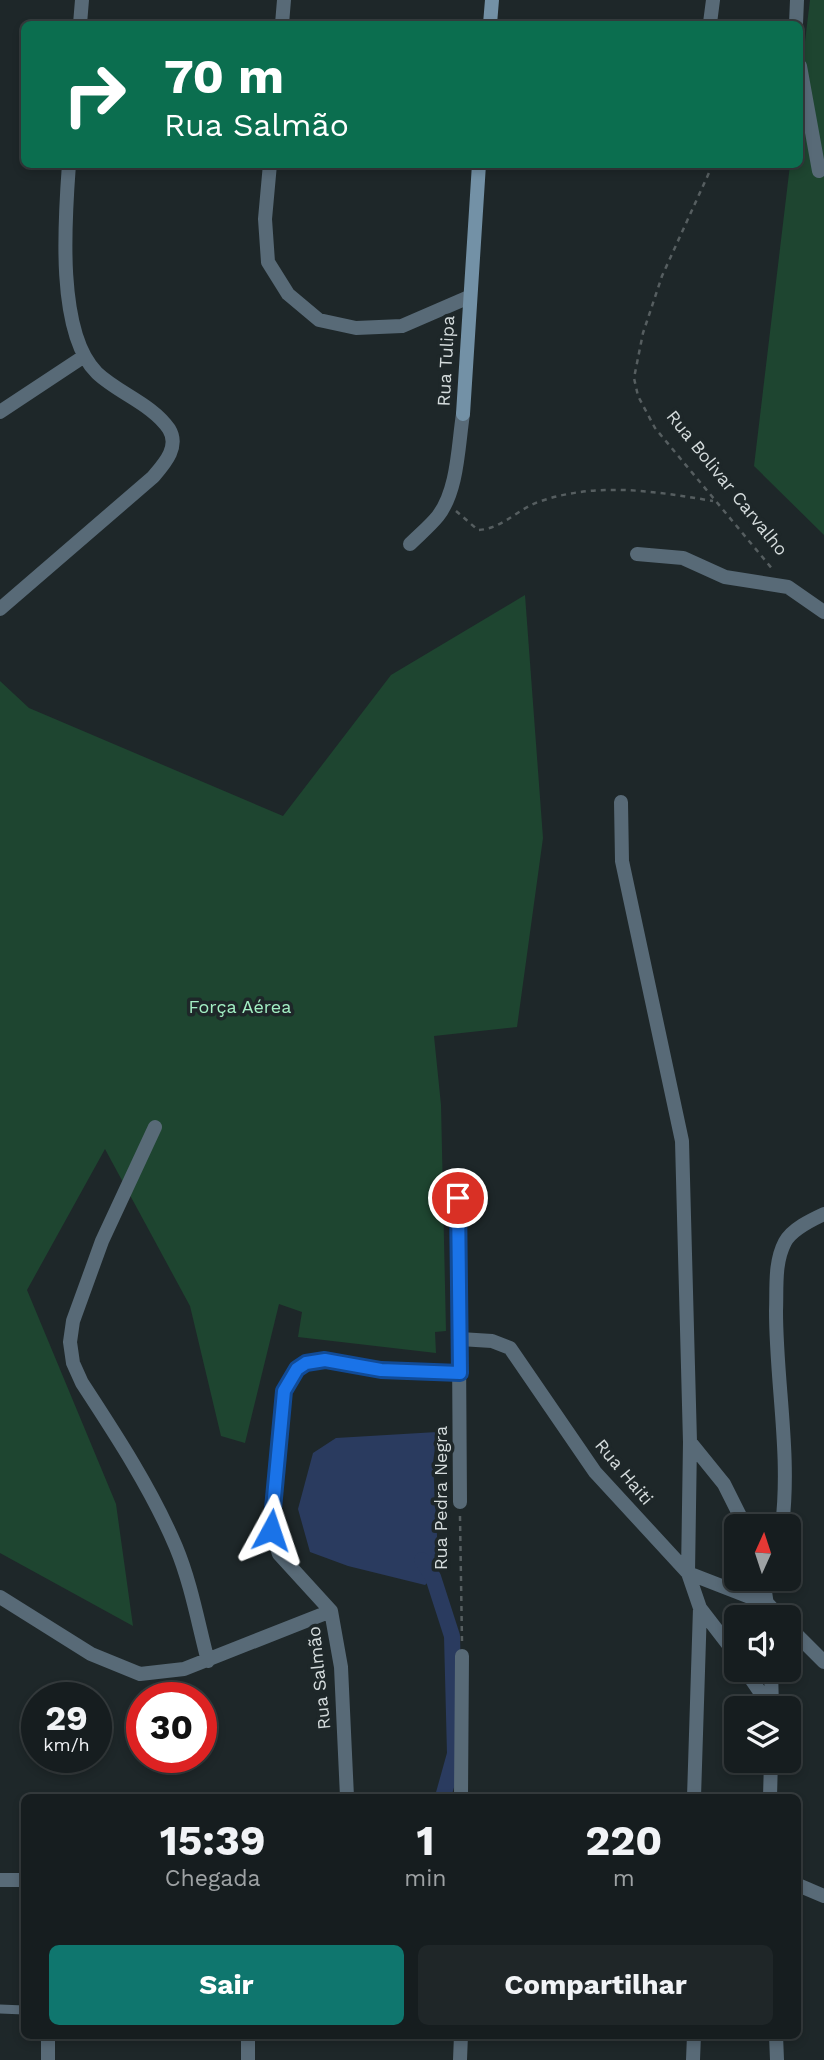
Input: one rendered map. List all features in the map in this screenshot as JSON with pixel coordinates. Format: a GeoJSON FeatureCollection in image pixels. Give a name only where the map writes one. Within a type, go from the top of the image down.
{"type":"FeatureCollection","features":[{"type":"Feature","properties":{"kind":"main road"},"geometry":{"type":"LineString","coordinates":[[490,21],[492,0]]}},
{"type":"Feature","properties":{"kind":"main road","name":"Rua Tulipa"},"geometry":{"type":"LineString","coordinates":[[463,414],[479,168]]}},
{"type":"Feature","properties":{"kind":"street"},"geometry":{"type":"LineString","coordinates":[[80,21],[82,0]]}},
{"type":"Feature","properties":{"kind":"street"},"geometry":{"type":"LineString","coordinates":[[282,21],[284,0]]}},
{"type":"Feature","properties":{"kind":"street"},"geometry":{"type":"LineString","coordinates":[[710,21],[713,0]]}},
{"type":"Feature","properties":{"kind":"street"},"geometry":{"type":"LineString","coordinates":[[796,21],[797,0]]}},
{"type":"Feature","properties":{"kind":"street"},"geometry":{"type":"LineString","coordinates":[[803,83],[819,171]]}},
{"type":"Feature","properties":{"kind":"street"},"geometry":{"type":"LineString","coordinates":[[0,609],[131,498],[153,477],[171,452],[169,430],[131,396],[99,374],[83,357],[65,267],[64,234],[69,168]]}},
{"type":"Feature","properties":{"kind":"street"},"geometry":{"type":"LineString","coordinates":[[270,168],[265,219],[268,262],[288,294],[319,320],[356,328],[402,326],[469,297]]}},
{"type":"Feature","properties":{"kind":"street"},"geometry":{"type":"LineString","coordinates":[[0,412],[83,357]]}},
{"type":"Feature","properties":{"kind":"street","name":"Rua Tulipa"},"geometry":{"type":"LineString","coordinates":[[410,544],[438,516],[446,501],[463,414]]}},
{"type":"Feature","properties":{"kind":"street"},"geometry":{"type":"LineString","coordinates":[[637,554],[683,558],[725,577],[788,587],[824,612]]}},
{"type":"Feature","properties":{"kind":"street"},"geometry":{"type":"LineString","coordinates":[[621,802],[622,861],[682,1141],[690,1442],[688,1573],[700,1608],[724,1639]]}},
{"type":"Feature","properties":{"kind":"street"},"geometry":{"type":"LineString","coordinates":[[155,1127],[102,1241],[73,1321],[70,1342],[82,1383],[164,1521],[177,1549],[189,1582],[208,1661]]}},
{"type":"Feature","properties":{"kind":"street","name":"Rua Pedra Negra"},"geometry":{"type":"LineString","coordinates":[[458,1198],[460,1502]]}},
{"type":"Feature","properties":{"kind":"street"},"geometry":{"type":"LineString","coordinates":[[784,1514],[776,1341],[777,1277],[786,1239],[809,1221],[824,1214]]}},
{"type":"Feature","properties":{"kind":"street","name":"Rua Haiti"},"geometry":{"type":"LineString","coordinates":[[460,1339],[492,1341],[510,1348],[596,1472],[688,1573],[757,1605]]}},
{"type":"Feature","properties":{"kind":"street","name":"Rua Salmão"},"geometry":{"type":"LineString","coordinates":[[347,1794],[341,1667],[331,1611],[279,1554],[273,1542],[271,1530],[281,1405],[290,1376],[306,1363],[325,1360],[381,1370],[460,1373]]}},
{"type":"Feature","properties":{"kind":"street"},"geometry":{"type":"LineString","coordinates":[[690,1442],[724,1484],[739,1514]]}},
{"type":"Feature","properties":{"kind":"street"},"geometry":{"type":"LineString","coordinates":[[0,1597],[92,1654],[140,1674],[184,1669],[331,1611]]}},
{"type":"Feature","properties":{"kind":"street"},"geometry":{"type":"LineString","coordinates":[[694,1794],[700,1608]]}},
{"type":"Feature","properties":{"kind":"street"},"geometry":{"type":"LineString","coordinates":[[801,1639],[824,1662]]}},
{"type":"Feature","properties":{"kind":"street"},"geometry":{"type":"LineString","coordinates":[[461,1794],[462,1656]]}},
{"type":"Feature","properties":{"kind":"street"},"geometry":{"type":"LineString","coordinates":[[770,1794],[771,1773]]}},
{"type":"Feature","properties":{"kind":"street"},"geometry":{"type":"LineString","coordinates":[[0,1880],[21,1880]]}},
{"type":"Feature","properties":{"kind":"street"},"geometry":{"type":"LineString","coordinates":[[801,1886],[824,1896]]}},
{"type":"Feature","properties":{"kind":"street"},"geometry":{"type":"LineString","coordinates":[[48,2039],[48,2060]]}},
{"type":"Feature","properties":{"kind":"street"},"geometry":{"type":"LineString","coordinates":[[248,2039],[248,2060]]}},
{"type":"Feature","properties":{"kind":"street"},"geometry":{"type":"LineString","coordinates":[[460,2060],[461,2039]]}},
{"type":"Feature","properties":{"kind":"street"},"geometry":{"type":"LineString","coordinates":[[692,2060],[694,2039]]}},
{"type":"Feature","properties":{"kind":"street"},"geometry":{"type":"LineString","coordinates":[[776,2039],[777,2060]]}},
{"type":"Feature","properties":{"kind":"lane"},"geometry":{"type":"LineString","coordinates":[[0,2009],[21,2010]]}},
{"type":"Feature","properties":{"kind":"path","name":"Rua Bolivar Carvalho"},"geometry":{"type":"LineString","coordinates":[[711,168],[662,276],[643,333],[634,378],[638,396],[655,428],[714,502],[788,587]]}},
{"type":"Feature","properties":{"kind":"path"},"geometry":{"type":"LineString","coordinates":[[446,501],[478,530],[489,529],[532,504],[566,493],[596,489],[649,491],[714,502]]}},
{"type":"Feature","properties":{"kind":"path","name":"Rua Pedra Negra"},"geometry":{"type":"LineString","coordinates":[[460,1502],[462,1656]]}},
{"type":"Feature","properties":{"kind":"green space"},"geometry":{"type":"Polygon","coordinates":[[[810,0],[824,0],[824,535],[754,466],[790,168],[803,168],[803,58],[810,0]]]}},
{"type":"Feature","properties":{"kind":"green space","name":"Força Aérea"},"geometry":{"type":"Polygon","coordinates":[[[525,595],[543,838],[517,1027],[434,1036],[441,1105],[446,1331],[435,1332],[436,1353],[298,1337],[302,1312],[279,1304],[245,1443],[221,1436],[190,1306],[105,1149],[27,1290],[116,1504],[133,1626],[0,1553],[0,681],[29,708],[283,816],[391,675],[525,595]]]}},
{"type":"Feature","properties":{"kind":"water"},"geometry":{"type":"Polygon","coordinates":[[[437,1432],[433,1463],[439,1572],[425,1585],[348,1566],[310,1552],[298,1509],[313,1453],[336,1438],[437,1432]]]}},
{"type":"Feature","properties":{"kind":"waterway"},"geometry":{"type":"LineString","coordinates":[[422,1560],[433,1577],[452,1636],[455,1754],[444,1794]]}},
{"type":"Feature","properties":{"kind":"route"},"geometry":{"type":"LineString","coordinates":[[271,1530],[281,1405],[290,1376],[297,1369],[306,1363],[325,1360],[381,1370],[460,1373],[458,1198]]}}]}
